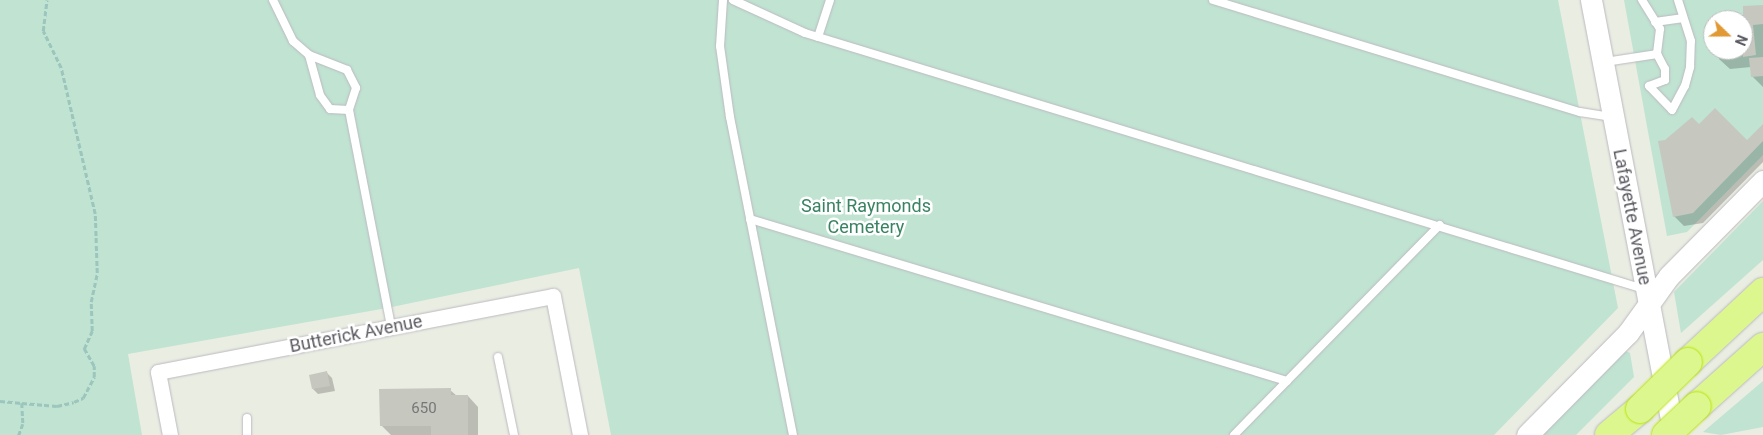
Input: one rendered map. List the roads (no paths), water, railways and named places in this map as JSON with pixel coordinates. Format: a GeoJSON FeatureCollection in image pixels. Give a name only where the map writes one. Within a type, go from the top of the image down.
{"type":"FeatureCollection","features":[{"type":"Feature","properties":{"kind":"highway"},"geometry":{"type":"LineString","coordinates":[[1614,435],[1763,292]]}},
{"type":"Feature","properties":{"kind":"highway"},"geometry":{"type":"LineString","coordinates":[[1666,435],[1763,347]]}},
{"type":"Feature","properties":{"kind":"highway"},"geometry":{"type":"LineString","coordinates":[[1609,435],[1640,409]]}},
{"type":"Feature","properties":{"kind":"street","name":"Lafayette Avenue"},"geometry":{"type":"LineString","coordinates":[[1591,0],[1674,435]]}},
{"type":"Feature","properties":{"kind":"street"},"geometry":{"type":"LineString","coordinates":[[1527,435],[1628,333],[1648,297],[1763,181]]}},
{"type":"Feature","properties":{"kind":"street","name":"Butterick Avenue"},"geometry":{"type":"LineString","coordinates":[[170,435],[158,372],[553,296],[580,435]]}},
{"type":"Feature","properties":{"kind":"lane"},"geometry":{"type":"LineString","coordinates":[[273,0],[293,41],[309,55],[347,70],[356,88],[349,110],[391,328]]}},
{"type":"Feature","properties":{"kind":"lane"},"geometry":{"type":"LineString","coordinates":[[723,0],[720,46],[750,219],[793,435]]}},
{"type":"Feature","properties":{"kind":"lane"},"geometry":{"type":"LineString","coordinates":[[733,0],[778,23],[818,37],[1440,225],[1648,297]]}},
{"type":"Feature","properties":{"kind":"lane"},"geometry":{"type":"LineString","coordinates":[[818,37],[830,0]]}},
{"type":"Feature","properties":{"kind":"lane"},"geometry":{"type":"LineString","coordinates":[[1213,0],[1580,112],[1613,118]]}},
{"type":"Feature","properties":{"kind":"lane"},"geometry":{"type":"LineString","coordinates":[[1642,0],[1660,29],[1657,54],[1666,69],[1665,80],[1649,86],[1672,110],[1685,86],[1690,67],[1691,41],[1682,18],[1678,0]]}},
{"type":"Feature","properties":{"kind":"lane"},"geometry":{"type":"LineString","coordinates":[[1655,22],[1682,18]]}},
{"type":"Feature","properties":{"kind":"lane"},"geometry":{"type":"LineString","coordinates":[[1603,62],[1657,54]]}},
{"type":"Feature","properties":{"kind":"lane"},"geometry":{"type":"LineString","coordinates":[[309,55],[320,95],[330,109],[349,110]]}},
{"type":"Feature","properties":{"kind":"lane"},"geometry":{"type":"LineString","coordinates":[[750,219],[1287,381]]}},
{"type":"Feature","properties":{"kind":"lane"},"geometry":{"type":"LineString","coordinates":[[1234,435],[1440,225]]}},
{"type":"Feature","properties":{"kind":"lane"},"geometry":{"type":"LineString","coordinates":[[498,357],[514,435]]}},
{"type":"Feature","properties":{"kind":"lane"},"geometry":{"type":"LineString","coordinates":[[247,418],[247,435]]}},
{"type":"Feature","properties":{"kind":"park label","name":"Saint Raymonds Cemetery"},"geometry":{"type":"Point","coordinates":[866,217]}}]}
